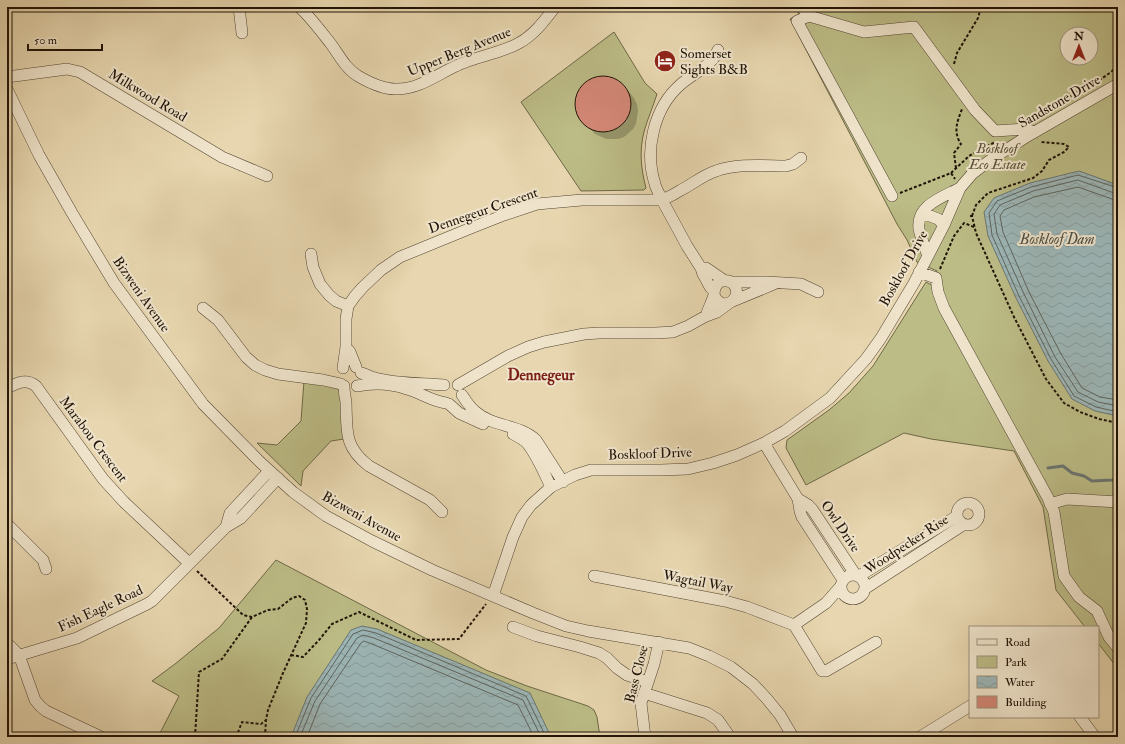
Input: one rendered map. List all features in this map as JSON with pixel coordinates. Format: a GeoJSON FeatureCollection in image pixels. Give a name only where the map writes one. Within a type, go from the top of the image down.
{"type":"FeatureCollection","features":[{"type":"Feature","properties":{"kind":"street"},"geometry":{"type":"LineString","coordinates":[[239,7],[242,33]]}},
{"type":"Feature","properties":{"kind":"street","name":"Upper Berg Avenue"},"geometry":{"type":"LineString","coordinates":[[299,7],[331,44],[351,71],[369,82],[384,88],[397,90],[415,86],[439,76],[456,66],[505,50],[519,43],[532,34],[555,7]]}},
{"type":"Feature","properties":{"kind":"street"},"geometry":{"type":"LineString","coordinates":[[802,7],[809,16],[864,32],[914,27],[975,110],[995,131],[1025,129],[1032,127]]}},
{"type":"Feature","properties":{"kind":"street"},"geometry":{"type":"LineString","coordinates":[[809,16],[797,21],[892,196]]}},
{"type":"Feature","properties":{"kind":"street"},"geometry":{"type":"LineString","coordinates":[[718,50],[713,60],[680,85],[666,102],[656,123],[651,141],[650,161],[655,184],[662,200],[719,302],[724,304],[731,302],[776,283]]}},
{"type":"Feature","properties":{"kind":"street","name":"Milkwood Road"},"geometry":{"type":"LineString","coordinates":[[7,76],[67,69],[80,72],[222,157],[267,176]]}},
{"type":"Feature","properties":{"kind":"street","name":"Sandstone Drive"},"geometry":{"type":"LineString","coordinates":[[960,188],[972,174],[1032,127],[1118,84]]}},
{"type":"Feature","properties":{"kind":"street","name":"Bizweni Avenue"},"geometry":{"type":"LineString","coordinates":[[7,90],[39,155],[114,283],[203,404],[274,475],[307,503],[326,516],[372,541],[432,570],[566,626],[689,648],[709,656],[731,667],[753,684],[780,715],[793,737]]}},
{"type":"Feature","properties":{"kind":"street"},"geometry":{"type":"LineString","coordinates":[[662,200],[682,190],[702,177],[716,171],[739,166],[786,166],[793,164],[801,158]]}},
{"type":"Feature","properties":{"kind":"street"},"geometry":{"type":"LineString","coordinates":[[928,256],[919,230],[922,213],[928,206],[938,199],[960,188]]}},
{"type":"Feature","properties":{"kind":"street","name":"Boskloof Drive"},"geometry":{"type":"LineString","coordinates":[[493,596],[513,537],[522,517],[531,505],[551,488],[575,475],[591,470],[661,470],[688,468],[713,463],[764,443],[785,431],[830,398],[866,359],[881,338],[928,256],[944,225],[960,188]]}},
{"type":"Feature","properties":{"kind":"street","name":"Dennegeur Crescent"},"geometry":{"type":"LineString","coordinates":[[348,306],[363,287],[381,270],[400,257],[525,208],[544,204],[582,200],[662,200]]}},
{"type":"Feature","properties":{"kind":"street"},"geometry":{"type":"LineString","coordinates":[[922,213],[934,218],[944,225]]}},
{"type":"Feature","properties":{"kind":"street"},"geometry":{"type":"LineString","coordinates":[[311,254],[313,267],[320,284],[336,301],[348,306],[346,319],[347,431],[349,442],[353,451],[369,466],[430,500],[442,512]]}},
{"type":"Feature","properties":{"kind":"street"},"geometry":{"type":"LineString","coordinates":[[203,308],[218,320],[246,357],[255,365],[265,370],[278,374],[323,380],[400,387],[438,402],[456,404],[459,401],[460,390],[508,356],[544,342],[584,334],[674,332],[717,312],[736,297],[736,288],[734,284],[706,268],[701,268]]}},
{"type":"Feature","properties":{"kind":"street"},"geometry":{"type":"LineString","coordinates":[[919,272],[936,278],[938,292],[944,308],[1054,512],[1064,576],[1079,597],[1097,611],[1109,637],[1118,648]]}},
{"type":"Feature","properties":{"kind":"street"},"geometry":{"type":"LineString","coordinates":[[706,316],[714,293],[721,281],[767,282],[804,285],[818,292]]}},
{"type":"Feature","properties":{"kind":"street"},"geometry":{"type":"LineString","coordinates":[[346,348],[350,352],[361,380],[346,381]]}},
{"type":"Feature","properties":{"kind":"street"},"geometry":{"type":"LineString","coordinates":[[346,381],[349,366],[374,378],[385,380],[444,384],[451,382],[460,390],[476,413],[486,419],[521,430],[543,460],[563,482]]}},
{"type":"Feature","properties":{"kind":"street","name":"Marabou Crescent"},"geometry":{"type":"LineString","coordinates":[[7,388],[17,383],[27,382],[36,386],[103,479],[124,502],[189,563]]}},
{"type":"Feature","properties":{"kind":"street"},"geometry":{"type":"LineString","coordinates":[[444,384],[440,394],[441,398],[459,413],[486,425],[510,432],[520,438],[529,439]]}},
{"type":"Feature","properties":{"kind":"street","name":"Owl Drive"},"geometry":{"type":"LineString","coordinates":[[764,443],[798,499],[802,517],[842,583]]}},
{"type":"Feature","properties":{"kind":"street"},"geometry":{"type":"LineString","coordinates":[[543,460],[551,488]]}},
{"type":"Feature","properties":{"kind":"street","name":"Fish Eagle Road"},"geometry":{"type":"LineString","coordinates":[[7,658],[77,638],[152,601],[226,527],[230,513],[274,475]]}},
{"type":"Feature","properties":{"kind":"street","name":"Owl Drive"},"geometry":{"type":"LineString","coordinates":[[798,499],[812,509],[857,575]]}},
{"type":"Feature","properties":{"kind":"street"},"geometry":{"type":"LineString","coordinates":[[1050,504],[1067,500],[1118,502]]}},
{"type":"Feature","properties":{"kind":"street","name":"Woodpecker Rise"},"geometry":{"type":"LineString","coordinates":[[857,575],[960,520],[866,588]]}},
{"type":"Feature","properties":{"kind":"street"},"geometry":{"type":"LineString","coordinates":[[7,524],[43,560],[46,570]]}},
{"type":"Feature","properties":{"kind":"street"},"geometry":{"type":"LineString","coordinates":[[826,603],[847,598],[860,598],[865,592],[866,588],[864,580],[857,575],[846,576],[826,603],[794,626],[822,671],[826,671],[876,642]]}},
{"type":"Feature","properties":{"kind":"street","name":"Wagtail Way"},"geometry":{"type":"LineString","coordinates":[[594,576],[725,601],[748,607],[794,626]]}},
{"type":"Feature","properties":{"kind":"street"},"geometry":{"type":"LineString","coordinates":[[842,583],[843,593],[847,598]]}},
{"type":"Feature","properties":{"kind":"street"},"geometry":{"type":"LineString","coordinates":[[513,627],[537,636],[599,653],[628,674],[648,682]]}},
{"type":"Feature","properties":{"kind":"street","name":"Bass Close"},"geometry":{"type":"LineString","coordinates":[[644,737],[641,703],[654,664],[659,642]]}},
{"type":"Feature","properties":{"kind":"street"},"geometry":{"type":"LineString","coordinates":[[7,643],[19,655],[35,700],[40,706],[46,711],[101,737]]}},
{"type":"Feature","properties":{"kind":"street"},"geometry":{"type":"LineString","coordinates":[[644,693],[707,713],[718,720],[730,737]]}},
{"type":"Feature","properties":{"kind":"street"},"geometry":{"type":"LineString","coordinates":[[920,737],[969,707]]}},
{"type":"Feature","properties":{"kind":"street"},"geometry":{"type":"LineString","coordinates":[[1081,718],[1093,736]]}},
{"type":"Feature","properties":{"kind":"path"},"geometry":{"type":"LineString","coordinates":[[1118,66],[1097,82],[1069,97],[1032,127],[1038,139],[1042,142],[1064,144],[1069,147],[1064,152],[1049,160],[1042,171],[1033,178],[988,193],[976,205],[971,216],[976,233],[1014,317],[1046,379],[1064,403],[1080,412],[1118,423]]}},
{"type":"Feature","properties":{"kind":"path"},"geometry":{"type":"LineString","coordinates":[[892,196],[951,173],[969,156],[998,140],[1005,131]]}},
{"type":"Feature","properties":{"kind":"path"},"geometry":{"type":"LineString","coordinates":[[951,173],[960,188]]}},
{"type":"Feature","properties":{"kind":"path"},"geometry":{"type":"LineString","coordinates":[[936,278],[954,236],[964,223],[974,227]]}},
{"type":"Feature","properties":{"kind":"path"},"geometry":{"type":"LineString","coordinates":[[189,563],[243,615],[252,617]]}},
{"type":"Feature","properties":{"kind":"path"},"geometry":{"type":"LineString","coordinates":[[195,737],[199,672],[222,659],[252,617],[268,610],[278,610],[292,598],[299,596],[305,600],[307,609],[306,623],[268,710],[265,737]]}},
{"type":"Feature","properties":{"kind":"path"},"geometry":{"type":"LineString","coordinates":[[291,655],[303,657],[332,624],[359,612],[416,640],[459,640],[493,596]]}},
{"type":"Feature","properties":{"kind":"path"},"geometry":{"type":"LineString","coordinates":[[235,737],[242,722],[261,724],[266,720]]}},
{"type":"Feature","properties":{"kind":"green space","name":"Boskloof Eco Estate"},"geometry":{"type":"Polygon","coordinates":[[[795,7],[1118,7],[1118,669],[1099,644],[1099,626],[1084,626],[1056,590],[1043,507],[1014,451],[931,439],[904,433],[806,485],[786,448],[787,440],[829,410],[849,393],[873,366],[926,282],[933,286],[934,277],[937,271],[917,262],[907,240],[897,224],[790,19],[799,14],[795,7]]]}},
{"type":"Feature","properties":{"kind":"green space"},"geometry":{"type":"Polygon","coordinates":[[[614,32],[645,83],[657,94],[642,139],[642,167],[646,188],[644,190],[581,191],[521,102],[614,32]]]}},
{"type":"Feature","properties":{"kind":"green space"},"geometry":{"type":"Polygon","coordinates":[[[304,381],[336,387],[341,394],[344,439],[331,441],[303,471],[301,486],[257,443],[277,445],[301,421],[304,381]]]}},
{"type":"Feature","properties":{"kind":"green space"},"geometry":{"type":"Polygon","coordinates":[[[276,560],[486,670],[527,686],[588,706],[594,710],[597,717],[600,737],[158,737],[179,696],[152,681],[219,628],[276,560]]]}},
{"type":"Feature","properties":{"kind":"water","name":"Boskloof Dam"},"geometry":{"type":"Polygon","coordinates":[[[1079,171],[1118,185],[1118,416],[1095,411],[1072,399],[1048,361],[1016,298],[988,236],[984,212],[994,198],[1030,183],[1079,171]]]}},
{"type":"Feature","properties":{"kind":"water"},"geometry":{"type":"Polygon","coordinates":[[[362,626],[377,629],[530,693],[551,737],[291,737],[307,697],[351,630],[362,626]]]}},
{"type":"Feature","properties":{"kind":"building"},"geometry":{"type":"Polygon","coordinates":[[[603,76],[614,78],[623,84],[629,93],[631,104],[629,115],[623,124],[614,130],[603,132],[592,130],[583,124],[577,115],[575,104],[577,93],[583,84],[592,78],[603,76]]]}},
{"type":"Feature","properties":{"kind":"waterway"},"geometry":{"type":"LineString","coordinates":[[1048,468],[1063,466],[1072,473],[1084,476],[1092,481],[1113,480],[1118,475]]}},
{"type":"Feature","properties":{"kind":"place","name":"Somerset Sights B&B"},"geometry":{"type":"Point","coordinates":[665,61]}},
{"type":"Feature","properties":{"kind":"district","name":"Dennegeur"},"geometry":{"type":"Point","coordinates":[541,375]}}]}
